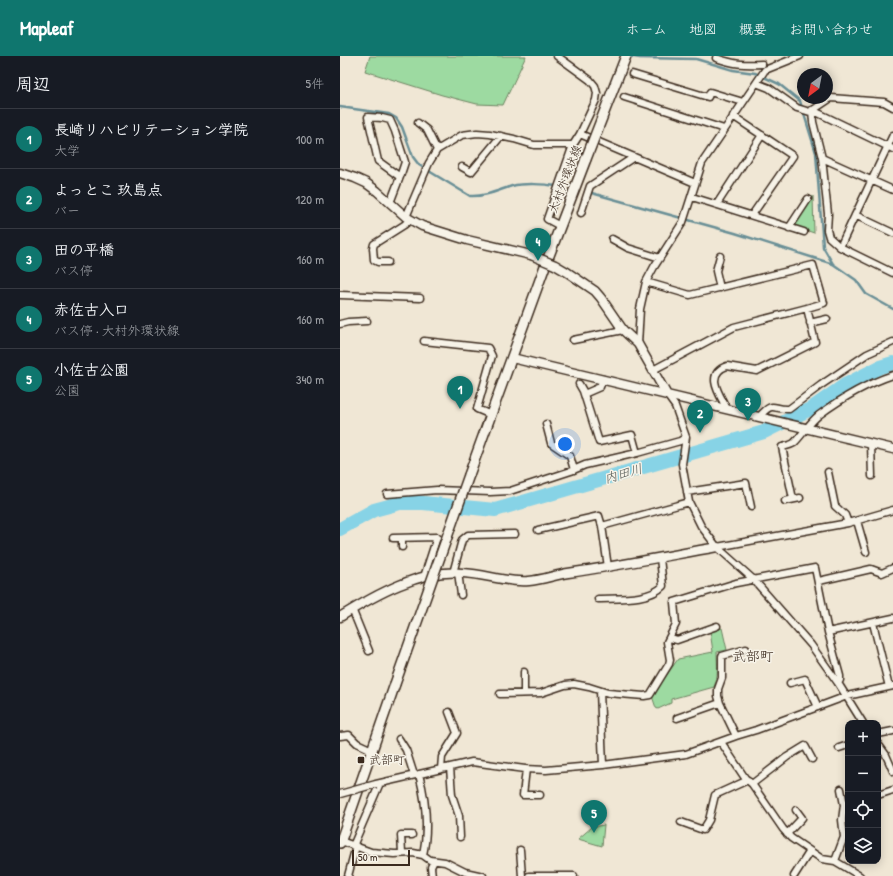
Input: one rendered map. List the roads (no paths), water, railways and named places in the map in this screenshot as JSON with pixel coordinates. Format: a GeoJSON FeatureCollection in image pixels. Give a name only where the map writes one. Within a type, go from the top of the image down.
{"type":"FeatureCollection","features":[{"type":"Feature","properties":{"kind":"main road","name":"大村外環状線"},"geometry":{"type":"LineString","coordinates":[[340,842],[469,475],[560,226],[626,56]]}},
{"type":"Feature","properties":{"kind":"street"},"geometry":{"type":"LineString","coordinates":[[557,56],[590,80],[595,86],[596,93],[596,100],[574,145],[547,219],[560,226]]}},
{"type":"Feature","properties":{"kind":"street"},"geometry":{"type":"LineString","coordinates":[[762,56],[760,61],[762,64],[761,77],[769,88],[797,108],[811,111],[890,147]]}},
{"type":"Feature","properties":{"kind":"street"},"geometry":{"type":"LineString","coordinates":[[638,344],[640,309],[646,282],[683,222],[702,163],[761,77],[800,56]]}},
{"type":"Feature","properties":{"kind":"street"},"geometry":{"type":"LineString","coordinates":[[716,58],[735,64],[762,64]]}},
{"type":"Feature","properties":{"kind":"street"},"geometry":{"type":"LineString","coordinates":[[632,74],[708,97],[710,92],[743,102]]}},
{"type":"Feature","properties":{"kind":"street"},"geometry":{"type":"LineString","coordinates":[[624,97],[724,129]]}},
{"type":"Feature","properties":{"kind":"street"},"geometry":{"type":"LineString","coordinates":[[811,111],[831,98],[884,102],[893,107]]}},
{"type":"Feature","properties":{"kind":"street"},"geometry":{"type":"LineString","coordinates":[[811,111],[822,158],[828,214],[827,230],[829,237],[840,247],[893,273]]}},
{"type":"Feature","properties":{"kind":"street"},"geometry":{"type":"LineString","coordinates":[[733,116],[793,156],[752,215]]}},
{"type":"Feature","properties":{"kind":"street"},"geometry":{"type":"LineString","coordinates":[[390,202],[400,177],[405,162],[390,120],[368,117],[378,161],[400,177]]}},
{"type":"Feature","properties":{"kind":"street"},"geometry":{"type":"LineString","coordinates":[[418,124],[427,130],[437,150]]}},
{"type":"Feature","properties":{"kind":"street"},"geometry":{"type":"LineString","coordinates":[[388,262],[378,262],[374,260],[372,248],[374,244],[404,225],[429,163],[437,150],[462,135],[477,133],[502,136],[534,145],[574,145]]}},
{"type":"Feature","properties":{"kind":"street"},"geometry":{"type":"LineString","coordinates":[[580,134],[695,183]]}},
{"type":"Feature","properties":{"kind":"street"},"geometry":{"type":"LineString","coordinates":[[717,204],[762,135]]}},
{"type":"Feature","properties":{"kind":"street"},"geometry":{"type":"LineString","coordinates":[[462,167],[472,172],[502,136]]}},
{"type":"Feature","properties":{"kind":"street"},"geometry":{"type":"LineString","coordinates":[[840,247],[872,180],[890,147],[893,136]]}},
{"type":"Feature","properties":{"kind":"street"},"geometry":{"type":"LineString","coordinates":[[581,213],[590,186],[634,157]]}},
{"type":"Feature","properties":{"kind":"street"},"geometry":{"type":"LineString","coordinates":[[822,158],[893,190]]}},
{"type":"Feature","properties":{"kind":"street"},"geometry":{"type":"LineString","coordinates":[[340,171],[366,183],[408,218],[422,226],[467,240],[531,255],[555,265],[595,291],[623,330],[638,344],[675,406],[686,439],[682,464],[689,502],[701,526],[717,547],[754,580],[811,645],[847,696],[861,720]]}},
{"type":"Feature","properties":{"kind":"street"},"geometry":{"type":"LineString","coordinates":[[692,197],[804,232]]}},
{"type":"Feature","properties":{"kind":"street"},"geometry":{"type":"LineString","coordinates":[[789,228],[808,199]]}},
{"type":"Feature","properties":{"kind":"street"},"geometry":{"type":"LineString","coordinates":[[855,215],[893,233]]}},
{"type":"Feature","properties":{"kind":"street"},"geometry":{"type":"LineString","coordinates":[[612,239],[628,248],[660,258]]}},
{"type":"Feature","properties":{"kind":"street"},"geometry":{"type":"LineString","coordinates":[[720,256],[716,270],[720,288]]}},
{"type":"Feature","properties":{"kind":"street"},"geometry":{"type":"LineString","coordinates":[[646,282],[690,295],[814,264],[824,303],[734,327],[653,370]]}},
{"type":"Feature","properties":{"kind":"street"},"geometry":{"type":"LineString","coordinates":[[340,295],[420,298]]}},
{"type":"Feature","properties":{"kind":"street"},"geometry":{"type":"LineString","coordinates":[[727,409],[714,382],[716,375],[722,367],[732,366],[757,371],[815,342],[807,308]]}},
{"type":"Feature","properties":{"kind":"street"},"geometry":{"type":"LineString","coordinates":[[810,323],[827,319]]}},
{"type":"Feature","properties":{"kind":"street"},"geometry":{"type":"LineString","coordinates":[[340,324],[367,321]]}},
{"type":"Feature","properties":{"kind":"street"},"geometry":{"type":"LineString","coordinates":[[573,340],[623,330]]}},
{"type":"Feature","properties":{"kind":"street"},"geometry":{"type":"LineString","coordinates":[[424,341],[488,348],[492,356],[477,409],[491,415]]}},
{"type":"Feature","properties":{"kind":"street"},"geometry":{"type":"LineString","coordinates":[[763,418],[768,407],[772,406],[789,409],[860,359],[893,342]]}},
{"type":"Feature","properties":{"kind":"street"},"geometry":{"type":"LineString","coordinates":[[512,358],[893,449]]}},
{"type":"Feature","properties":{"kind":"street"},"geometry":{"type":"LineString","coordinates":[[792,500],[784,472],[782,447],[793,444],[818,416],[852,394],[893,375]]}},
{"type":"Feature","properties":{"kind":"street"},"geometry":{"type":"LineString","coordinates":[[584,394],[600,387],[603,379]]}},
{"type":"Feature","properties":{"kind":"street"},"geometry":{"type":"LineString","coordinates":[[579,384],[584,394],[599,442],[632,435],[637,453]]}},
{"type":"Feature","properties":{"kind":"street"},"geometry":{"type":"LineString","coordinates":[[546,424],[551,443],[570,456],[574,470]]}},
{"type":"Feature","properties":{"kind":"street"},"geometry":{"type":"LineString","coordinates":[[387,494],[437,490],[490,492],[510,491],[585,465],[637,453],[686,439]]}},
{"type":"Feature","properties":{"kind":"street"},"geometry":{"type":"LineString","coordinates":[[871,444],[872,476]]}},
{"type":"Feature","properties":{"kind":"street"},"geometry":{"type":"LineString","coordinates":[[828,472],[835,506],[845,515],[848,523]]}},
{"type":"Feature","properties":{"kind":"street"},"geometry":{"type":"LineString","coordinates":[[687,492],[746,483],[751,507]]}},
{"type":"Feature","properties":{"kind":"street"},"geometry":{"type":"LineString","coordinates":[[785,501],[800,498]]}},
{"type":"Feature","properties":{"kind":"street"},"geometry":{"type":"LineString","coordinates":[[602,526],[689,502]]}},
{"type":"Feature","properties":{"kind":"street"},"geometry":{"type":"LineString","coordinates":[[340,617],[352,609],[414,579],[424,577],[456,573],[476,574],[496,579],[524,581],[660,558],[848,523],[893,510]]}},
{"type":"Feature","properties":{"kind":"street"},"geometry":{"type":"LineString","coordinates":[[538,530],[599,516],[602,526],[608,567]]}},
{"type":"Feature","properties":{"kind":"street"},"geometry":{"type":"LineString","coordinates":[[857,521],[866,552]]}},
{"type":"Feature","properties":{"kind":"street"},"geometry":{"type":"LineString","coordinates":[[461,595],[456,573],[462,540],[468,536],[515,534]]}},
{"type":"Feature","properties":{"kind":"street"},"geometry":{"type":"LineString","coordinates":[[393,538],[438,537],[424,577]]}},
{"type":"Feature","properties":{"kind":"street"},"geometry":{"type":"LineString","coordinates":[[402,538],[402,547]]}},
{"type":"Feature","properties":{"kind":"street"},"geometry":{"type":"LineString","coordinates":[[598,599],[647,596],[660,589],[663,586],[660,558]]}},
{"type":"Feature","properties":{"kind":"street"},"geometry":{"type":"LineString","coordinates":[[500,694],[541,693],[565,685],[574,684],[589,687],[608,694],[650,695],[669,664],[670,660],[667,642],[676,624],[674,602],[736,583],[815,568],[819,581],[828,632],[840,676],[838,683]]}},
{"type":"Feature","properties":{"kind":"street"},"geometry":{"type":"LineString","coordinates":[[819,581],[871,570],[882,573],[893,568]]}},
{"type":"Feature","properties":{"kind":"street"},"geometry":{"type":"LineString","coordinates":[[352,609],[369,651]]}},
{"type":"Feature","properties":{"kind":"street"},"geometry":{"type":"LineString","coordinates":[[828,632],[893,618]]}},
{"type":"Feature","properties":{"kind":"street"},"geometry":{"type":"LineString","coordinates":[[340,794],[378,783],[472,762],[526,770],[546,770],[603,765],[686,754],[847,696],[891,687],[873,623]]}},
{"type":"Feature","properties":{"kind":"street"},"geometry":{"type":"LineString","coordinates":[[670,638],[677,640],[717,626]]}},
{"type":"Feature","properties":{"kind":"street"},"geometry":{"type":"LineString","coordinates":[[736,736],[720,703],[718,689],[722,678],[722,656],[746,649]]}},
{"type":"Feature","properties":{"kind":"street"},"geometry":{"type":"LineString","coordinates":[[524,672],[524,693]]}},
{"type":"Feature","properties":{"kind":"street"},"geometry":{"type":"LineString","coordinates":[[790,683],[805,679],[818,707]]}},
{"type":"Feature","properties":{"kind":"street"},"geometry":{"type":"LineString","coordinates":[[600,691],[603,765]]}},
{"type":"Feature","properties":{"kind":"street"},"geometry":{"type":"LineString","coordinates":[[677,718],[720,703]]}},
{"type":"Feature","properties":{"kind":"street"},"geometry":{"type":"LineString","coordinates":[[441,769],[442,757],[457,733],[449,712]]}},
{"type":"Feature","properties":{"kind":"street"},"geometry":{"type":"LineString","coordinates":[[881,733],[893,731]]}},
{"type":"Feature","properties":{"kind":"street"},"geometry":{"type":"LineString","coordinates":[[340,736],[349,734],[357,743],[372,750]]}},
{"type":"Feature","properties":{"kind":"street"},"geometry":{"type":"LineString","coordinates":[[400,739],[417,774],[424,794],[427,816],[426,841],[423,855]]}},
{"type":"Feature","properties":{"kind":"street"},"geometry":{"type":"LineString","coordinates":[[722,742],[791,838],[822,859],[835,861],[860,876]]}},
{"type":"Feature","properties":{"kind":"street"},"geometry":{"type":"LineString","coordinates":[[681,822],[703,830],[709,820],[715,795],[717,793],[750,782],[805,746],[812,759]]}},
{"type":"Feature","properties":{"kind":"street"},"geometry":{"type":"LineString","coordinates":[[839,748],[845,746]]}},
{"type":"Feature","properties":{"kind":"street"},"geometry":{"type":"LineString","coordinates":[[881,748],[893,770]]}},
{"type":"Feature","properties":{"kind":"street"},"geometry":{"type":"LineString","coordinates":[[450,766],[452,795],[459,816],[460,837]]}},
{"type":"Feature","properties":{"kind":"street"},"geometry":{"type":"LineString","coordinates":[[526,770],[523,794],[540,795]]}},
{"type":"Feature","properties":{"kind":"street"},"geometry":{"type":"LineString","coordinates":[[348,876],[355,846],[378,783]]}},
{"type":"Feature","properties":{"kind":"street"},"geometry":{"type":"LineString","coordinates":[[840,789],[845,802]]}},
{"type":"Feature","properties":{"kind":"street"},"geometry":{"type":"LineString","coordinates":[[881,795],[893,790]]}},
{"type":"Feature","properties":{"kind":"street"},"geometry":{"type":"LineString","coordinates":[[835,861],[844,837],[842,820],[845,808]]}},
{"type":"Feature","properties":{"kind":"street"},"geometry":{"type":"LineString","coordinates":[[788,834],[802,818],[796,810]]}},
{"type":"Feature","properties":{"kind":"street"},"geometry":{"type":"LineString","coordinates":[[402,853],[402,835],[412,835]]}},
{"type":"Feature","properties":{"kind":"street"},"geometry":{"type":"LineString","coordinates":[[340,842],[371,852],[413,853],[423,855],[430,860],[445,862],[465,872],[483,876]]}},
{"type":"Feature","properties":{"kind":"street"},"geometry":{"type":"LineString","coordinates":[[520,850],[522,876]]}},
{"type":"Feature","properties":{"kind":"street"},"geometry":{"type":"LineString","coordinates":[[794,876],[810,851]]}},
{"type":"Feature","properties":{"kind":"street"},"geometry":{"type":"LineString","coordinates":[[432,876],[431,867],[434,861]]}},
{"type":"Feature","properties":{"kind":"street"},"geometry":{"type":"LineString","coordinates":[[529,876],[574,876]]}},
{"type":"Feature","properties":{"kind":"waterway"},"geometry":{"type":"LineString","coordinates":[[627,56],[640,58],[696,59],[733,70],[755,73],[779,84],[800,101],[816,153],[823,247],[833,264]]}},
{"type":"Feature","properties":{"kind":"waterway"},"geometry":{"type":"LineString","coordinates":[[340,107],[389,114],[396,118],[402,127],[413,157],[419,165],[470,196],[486,194],[522,184],[556,186]]}},
{"type":"Feature","properties":{"kind":"waterway"},"geometry":{"type":"LineString","coordinates":[[588,192],[735,233],[833,264],[856,280],[866,294],[893,309]]}},
{"type":"Feature","properties":{"kind":"waterway","name":"内田川"},"geometry":{"type":"LineString","coordinates":[[340,529],[374,510],[400,503],[423,503],[495,510],[764,432],[812,408],[845,385],[880,367],[893,363]]}},
{"type":"Feature","properties":{"kind":"place","name":"赤佐古入口"},"geometry":{"type":"Point","coordinates":[538,261]}},
{"type":"Feature","properties":{"kind":"place","name":"長崎リハビリテーション学院"},"geometry":{"type":"Point","coordinates":[460,409]}},
{"type":"Feature","properties":{"kind":"place","name":"田の平橋"},"geometry":{"type":"Point","coordinates":[748,421]}},
{"type":"Feature","properties":{"kind":"place","name":"よっとこ 玖島点"},"geometry":{"type":"Point","coordinates":[700,433]}},
{"type":"Feature","properties":{"kind":"place","name":"武部町"},"geometry":{"type":"Point","coordinates":[361,760]}},
{"type":"Feature","properties":{"kind":"place","name":"小佐古公園"},"geometry":{"type":"Point","coordinates":[594,833]}},
{"type":"Feature","properties":{"kind":"district","name":"武部町"},"geometry":{"type":"Point","coordinates":[753,656]}}]}
